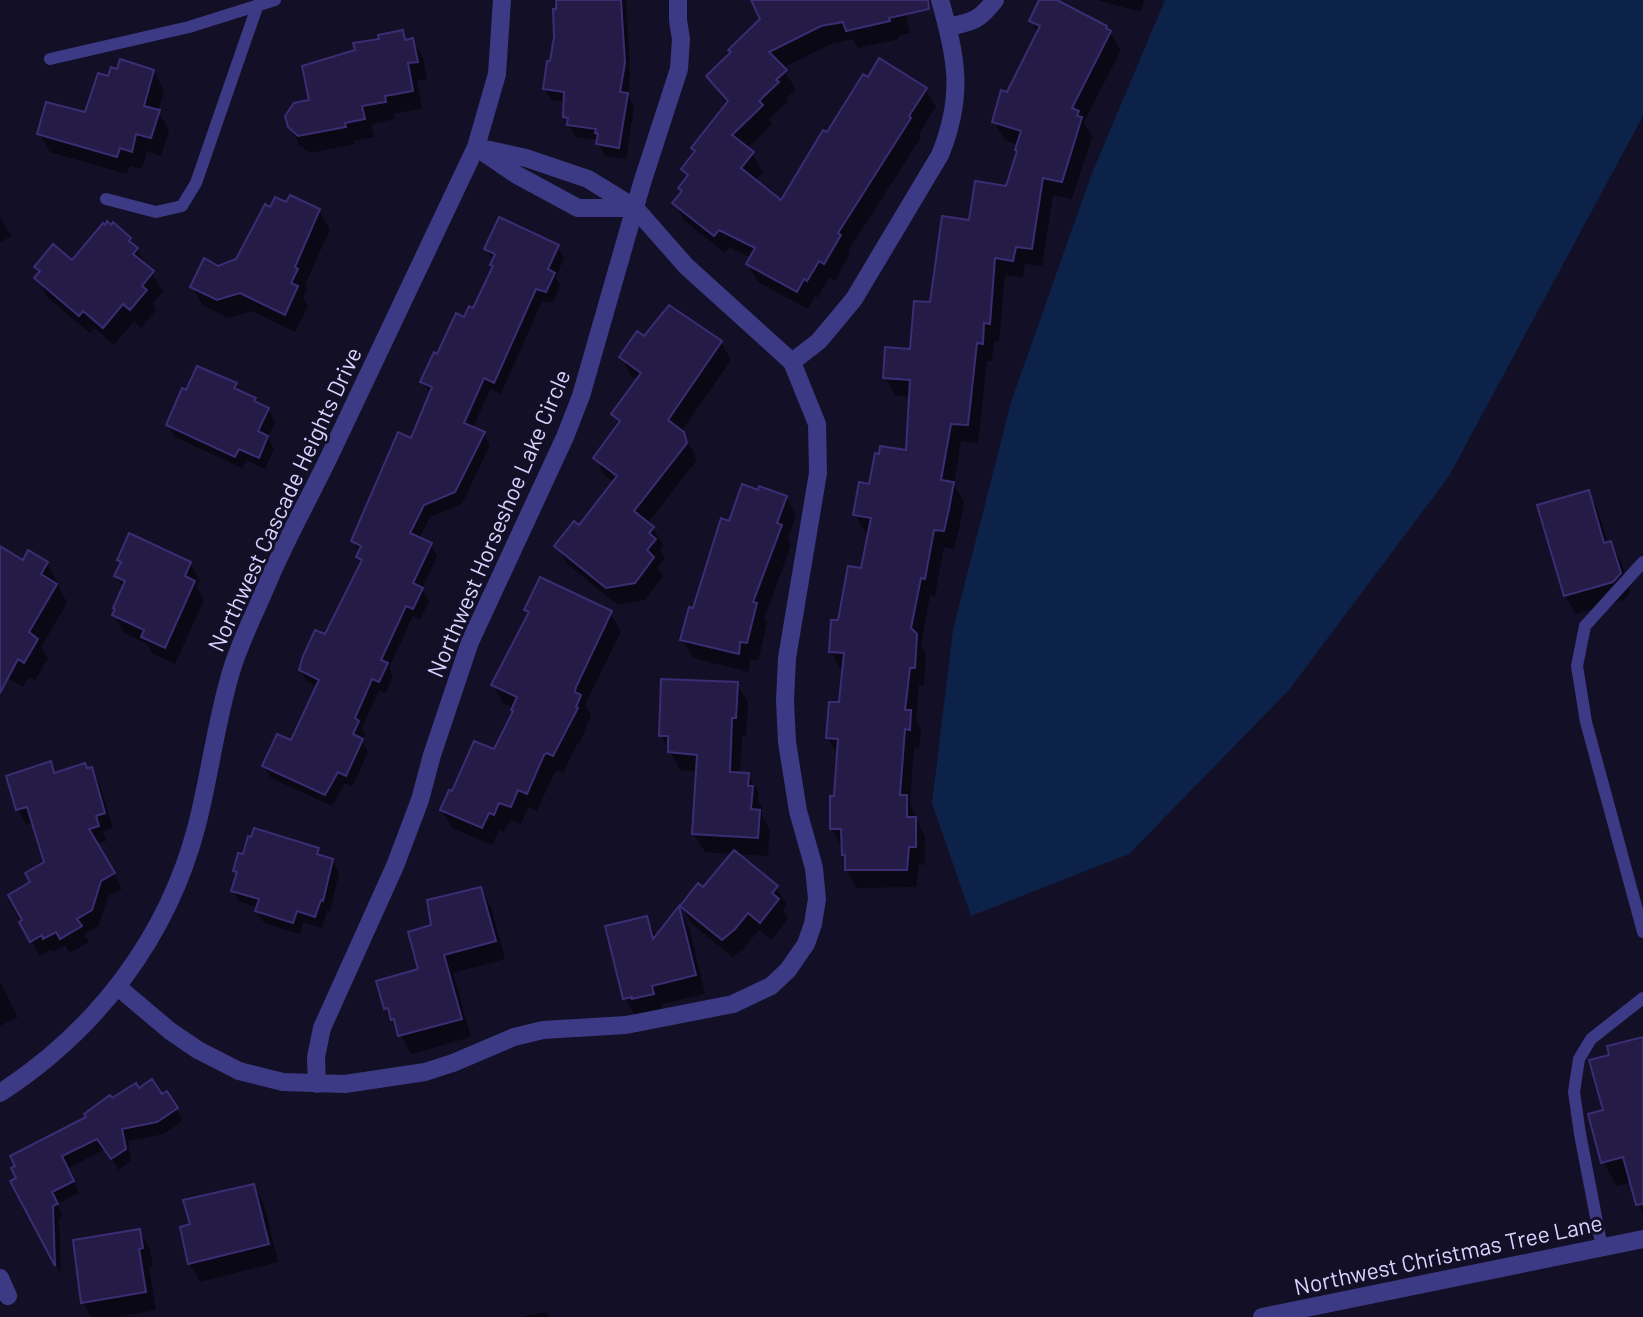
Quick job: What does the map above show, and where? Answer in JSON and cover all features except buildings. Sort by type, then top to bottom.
[{"type":"street","name":"Northwest Cascade Heights Drive","points":[[0,1093],[26,1076],[67,1042],[118,987],[139,958],[167,909],[183,872],[197,826],[216,727],[232,668],[270,577],[476,147],[497,74],[502,0]]},
{"type":"street","name":"Northwest Horseshoe Lake Circle","points":[[317,1084],[316,1057],[322,1028],[395,866],[420,800],[432,755],[470,642],[565,437],[581,396],[678,69],[681,39],[678,0]]},
{"type":"street","points":[[792,362],[819,341],[854,299],[940,155],[949,132],[956,96],[956,68],[940,0]]},
{"type":"street","points":[[948,27],[972,22],[982,16],[995,0]]},
{"type":"street","points":[[476,147],[517,175],[578,208],[635,208]]},
{"type":"street","points":[[118,987],[170,1031],[198,1050],[239,1070],[283,1082],[345,1084],[425,1072],[514,1037],[543,1030],[625,1025],[733,1004],[771,986],[788,970],[800,953],[813,924],[817,899],[814,868],[798,811],[785,701],[787,658],[818,473],[817,424],[792,362],[686,266],[635,208],[587,179],[526,158],[476,147]]},
{"type":"street","name":"Northwest Christmas Tree Lane","points":[[1262,1317],[1643,1239]]},
{"type":"street","points":[[0,1279],[9,1296]]},
{"type":"lane","points":[[50,59],[189,27],[275,0]]},
{"type":"lane","points":[[106,198],[156,212],[183,206],[196,183],[258,4]]},
{"type":"lane","points":[[1643,562],[1585,626],[1577,666],[1586,722],[1643,932]]},
{"type":"lane","points":[[1602,1248],[1574,1092],[1579,1059],[1591,1039],[1643,998]]},
{"type":"water","points":[[1165,0],[1643,0],[1643,116],[1449,476],[1289,690],[1129,854],[971,916],[932,803],[953,630],[1011,402],[1092,173]]}]
